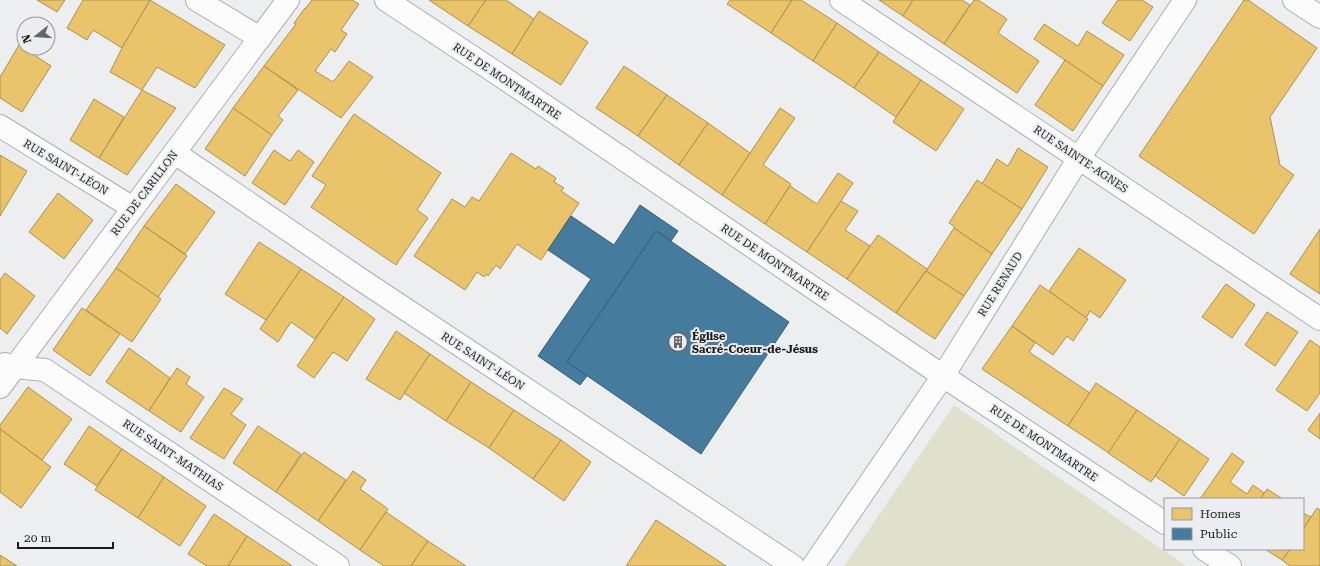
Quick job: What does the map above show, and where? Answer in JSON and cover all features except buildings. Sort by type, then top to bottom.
[{"type":"street","points":[[197,0],[260,38]]},
{"type":"street","name":"RUE DE CARILLON","points":[[0,387],[8,365],[133,208],[288,0]]},
{"type":"street","name":"RUE DE MONTMARTRE","points":[[386,0],[943,376],[1164,522]]},
{"type":"street","name":"RUE SAINTE-AGNES","points":[[842,0],[1320,319]]},
{"type":"street","name":"RUE RENAUD","points":[[813,566],[943,376],[1079,158],[1185,0]]},
{"type":"street","points":[[1294,0],[1320,17]]},
{"type":"street","name":"RUE SAINT-LÉON","points":[[0,126],[133,208]]},
{"type":"street","name":"RUE SAINT-LÉON","points":[[175,153],[366,284],[794,566]]},
{"type":"street","name":"RUE SAINT-MATHIAS","points":[[8,365],[45,370],[338,566]]},
{"type":"street","points":[[1206,550],[1230,566]]},
{"type":"green space","points":[[954,405],[1186,566],[844,566]]},
{"type":"place","name":"Église Sacré-Coeur-de-Jésus","points":[[678,342]]}]
